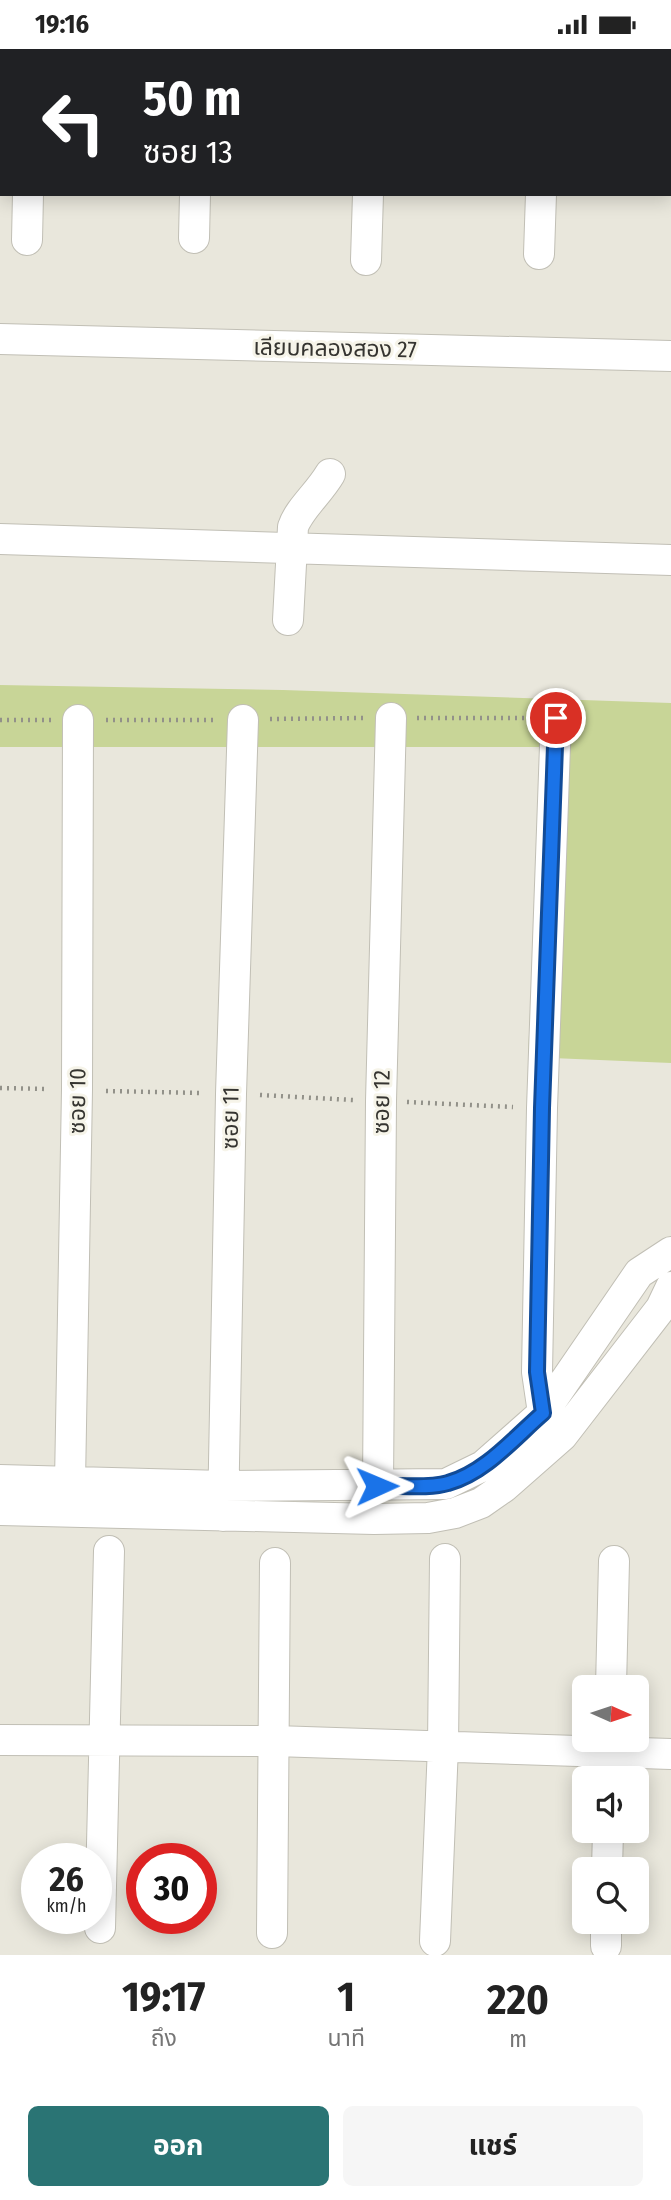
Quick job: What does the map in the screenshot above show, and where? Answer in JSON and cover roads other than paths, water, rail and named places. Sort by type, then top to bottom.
[{"type":"street","points":[[27,240],[28,196]]},
{"type":"street","points":[[194,238],[195,196]]},
{"type":"street","points":[[366,260],[368,196]]},
{"type":"street","points":[[540,254],[541,196]]},
{"type":"street","name":"เลียบคลองสอง 27","points":[[0,339],[671,356]]},
{"type":"street","points":[[288,620],[291,549],[296,516],[319,492],[330,474]]},
{"type":"street","points":[[0,540],[671,560]]},
{"type":"street","name":"ซอย 12","points":[[377,1486],[381,1101],[391,717]]},
{"type":"street","points":[[556,718],[542,1108],[537,1372],[543,1413],[562,1436]]},
{"type":"street","name":"ซอย 10","points":[[70,1482],[77,1090],[78,720]]},
{"type":"street","name":"ซอย 11","points":[[223,1516],[231,1094],[243,720]]},
{"type":"street","points":[[0,1480],[223,1486],[446,1484],[484,1466],[543,1413],[639,1273],[671,1252]]},
{"type":"street","points":[[0,1510],[414,1518],[455,1513],[481,1503],[504,1487],[562,1436],[668,1308]]},
{"type":"street","points":[[102,1843],[109,1551]]},
{"type":"street","points":[[435,1941],[443,1746],[446,1559]]},
{"type":"street","points":[[611,1675],[614,1561]]},
{"type":"street","points":[[272,1933],[275,1563]]},
{"type":"street","points":[[0,1740],[275,1741],[443,1746],[609,1757],[671,1753]]}]
